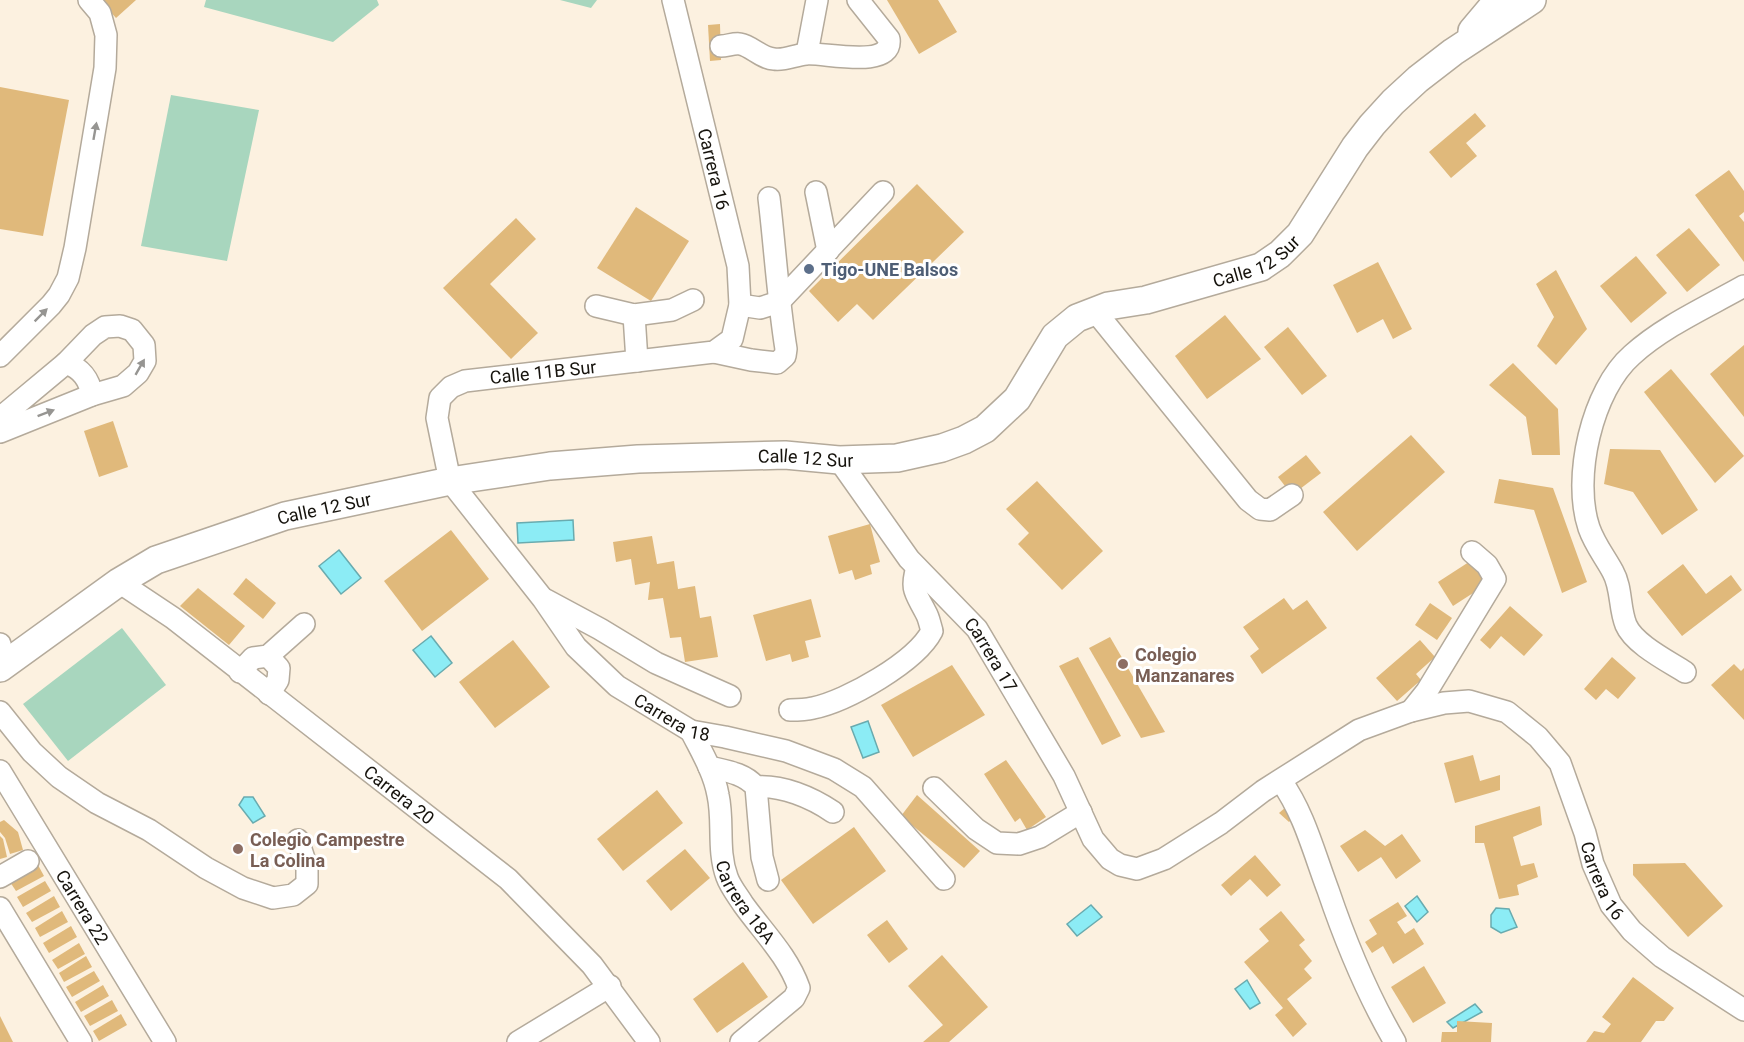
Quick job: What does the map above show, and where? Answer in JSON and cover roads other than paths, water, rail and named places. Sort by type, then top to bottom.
[{"type":"main road","name":"Calle 12 Sur","points":[[1453,52],[1498,0]]},
{"type":"main road","name":"Calle 12 Sur","points":[[0,655],[31,647],[119,582],[156,560],[285,516],[450,481],[550,466],[638,459],[785,455],[839,460],[897,458],[942,448],[985,429],[1017,399],[1055,336],[1077,318],[1108,306],[1146,300],[1261,267],[1280,254],[1300,234],[1371,125],[1393,102],[1453,52],[1532,0]]},
{"type":"street","points":[[0,356],[51,305],[68,278],[105,68],[106,35],[100,13],[89,0]]},
{"type":"street","name":"Carrera 16","points":[[673,0],[738,266],[740,305],[732,339]]},
{"type":"street","points":[[807,53],[818,0]]},
{"type":"street","points":[[686,52],[742,44],[765,58],[776,60],[807,53],[873,58],[886,50],[889,46],[889,39],[858,0]]},
{"type":"street","points":[[816,192],[828,250]]},
{"type":"street","points":[[740,305],[760,308],[779,302],[883,192]]},
{"type":"street","points":[[714,352],[777,363],[785,356],[769,198]]},
{"type":"street","points":[[1685,672],[1636,639],[1626,625],[1614,573],[1597,548],[1588,526],[1582,494],[1588,436],[1599,406],[1612,381],[1630,356],[1651,339],[1744,286]]},
{"type":"street","points":[[596,306],[634,315],[672,309],[693,300]]},
{"type":"street","points":[[1095,311],[1248,500],[1260,508],[1270,510],[1292,495]]},
{"type":"street","points":[[634,315],[637,362]]},
{"type":"street","points":[[0,418],[66,363],[93,335],[105,327],[120,326],[132,330],[144,345],[145,361],[138,373],[123,386],[92,395],[0,432]]},
{"type":"street","name":"Calle 11B Sur","points":[[450,481],[437,417],[440,398],[451,387],[465,381],[714,352],[732,339]]},
{"type":"street","points":[[66,363],[75,366],[90,382],[92,395]]},
{"type":"street","name":"Carrera 17","points":[[839,460],[917,568],[976,629],[1043,738],[1094,839],[1110,859],[1120,866],[1137,869],[1164,859],[1281,781]]},
{"type":"street","name":"Carrera 18","points":[[450,481],[543,599],[576,646],[617,686],[691,731],[786,751],[834,769],[863,787],[944,879]]},
{"type":"street","points":[[1395,1042],[1361,977],[1316,854],[1289,792],[1281,781],[1359,730],[1411,711],[1427,691],[1495,579],[1487,565],[1472,552]]},
{"type":"street","points":[[790,710],[814,708],[856,691],[895,669],[927,641],[932,631],[926,613],[915,595],[913,581],[917,568]]},
{"type":"street","name":"Carrera 20","points":[[119,582],[173,618],[508,879],[592,965],[650,1042]]},
{"type":"street","points":[[543,599],[600,629],[656,663],[730,696]]},
{"type":"street","points":[[240,672],[253,658],[268,656],[303,624]]},
{"type":"street","points":[[268,656],[279,668],[278,680],[269,694]]},
{"type":"street","name":"Carrera 16","points":[[1411,711],[1469,701],[1507,712],[1538,737],[1560,764],[1585,833],[1593,864],[1611,905],[1632,931],[1662,957],[1744,1011]]},
{"type":"street","points":[[0,712],[32,752],[59,777],[97,803],[148,830],[206,868],[243,888],[273,897],[293,895],[307,884],[307,868],[298,840]]},
{"type":"street","name":"Carrera 18A","points":[[691,731],[709,767],[718,795],[721,855],[727,878],[755,921],[782,955],[799,988],[794,998],[741,1042]]},
{"type":"street","points":[[709,767],[749,778],[756,787],[762,857],[768,880]]},
{"type":"street","name":"Carrera 22","points":[[0,771],[165,1042]]},
{"type":"street","points":[[756,787],[773,786],[823,805],[833,812]]},
{"type":"street","points":[[934,788],[976,829],[998,843],[1019,844],[1040,837],[1081,812]]},
{"type":"street","points":[[0,877],[28,861]]},
{"type":"street","points":[[0,908],[81,1042]]},
{"type":"street","points":[[518,1042],[610,986]]},
{"type":"water","points":[[573,520],[574,540],[518,543],[517,523]]},
{"type":"water","points":[[339,550],[361,578],[341,594],[319,566]]},
{"type":"water","points":[[431,636],[452,663],[435,677],[413,650]]},
{"type":"water","points":[[868,721],[879,752],[863,758],[851,727]]},
{"type":"water","points":[[244,797],[253,797],[265,816],[253,823],[239,805]]},
{"type":"water","points":[[1417,896],[1428,912],[1417,922],[1405,906]]},
{"type":"water","points":[[1091,905],[1102,917],[1077,936],[1067,924]]},
{"type":"water","points":[[1496,908],[1509,909],[1517,927],[1501,933],[1491,927],[1491,915]]},
{"type":"water","points":[[1247,980],[1260,1003],[1250,1009],[1235,989]]},
{"type":"water","points":[[1475,1004],[1482,1012],[1453,1028],[1447,1022]]},
{"type":"place","name":"Tigo-UNE Balsos","points":[[809,269]]},
{"type":"place","name":"Colegio Manzanares","points":[[1123,664]]},
{"type":"place","name":"Colegio Campestre La Colina","points":[[238,849]]}]
